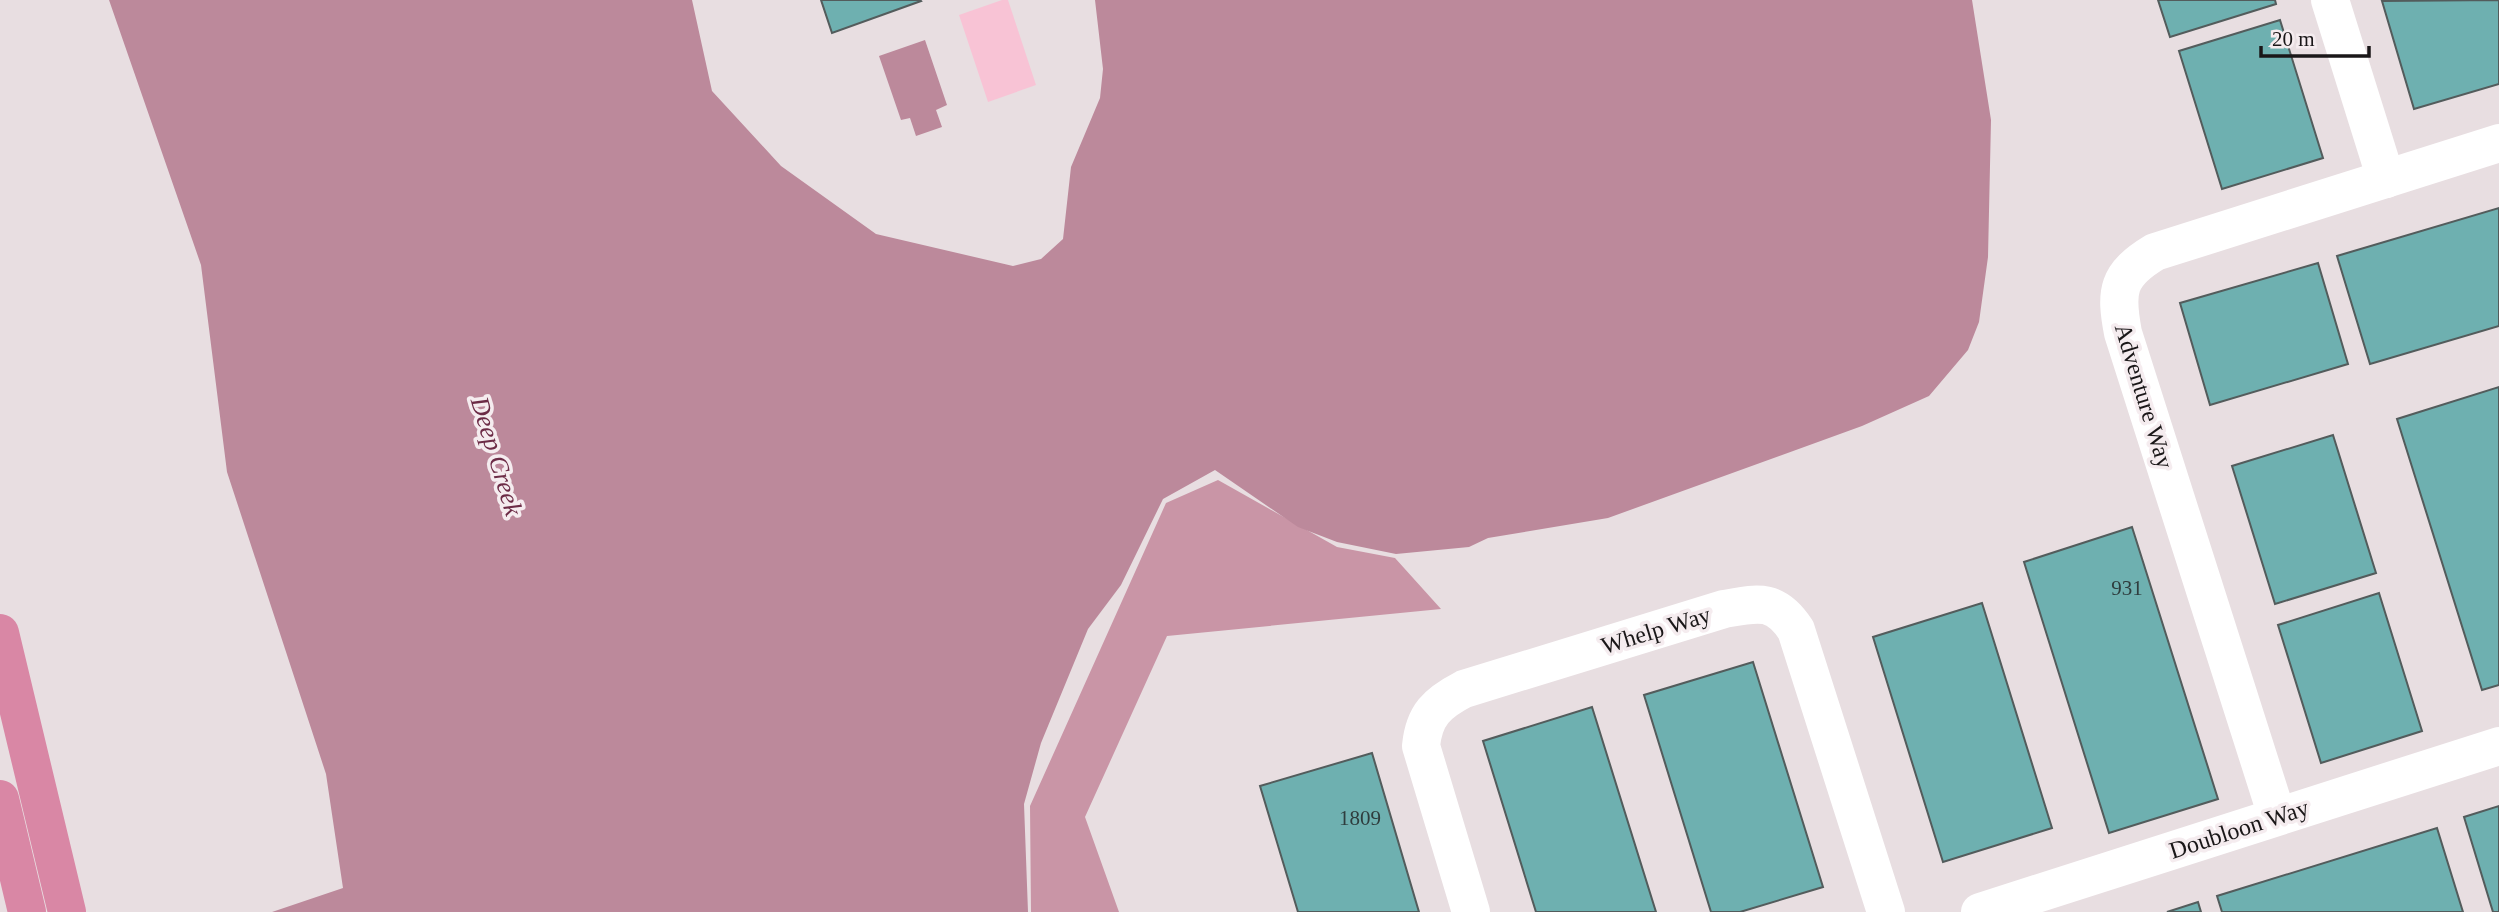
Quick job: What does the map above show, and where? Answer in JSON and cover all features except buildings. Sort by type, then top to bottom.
[{"type":"highway","points":[[0,633],[67,912]]},
{"type":"highway","points":[[0,799],[27,912]]},
{"type":"street","points":[[2330,0],[2386,179]]},
{"type":"street","name":"Adventure Way","points":[[2277,817],[2123,332],[2118,306],[2121,281],[2134,264],[2155,252],[2499,143]]},
{"type":"street","name":"Whelp Way","points":[[1471,912],[1422,746],[1423,726],[1432,709],[1464,689],[1724,609],[1754,603],[1772,605],[1796,630],[1886,912]]},
{"type":"street","name":"Doubloon Way","points":[[1980,912],[2499,746]]},
{"type":"shaded area","points":[[1008,0],[1036,85],[988,102],[959,15]]},
{"type":"shaded area","points":[[1218,480],[1337,547],[1395,558],[1441,609],[1167,636],[1085,817],[1119,912],[1031,912],[1030,806],[1166,503]]},
{"type":"water","name":"Deep Creek","points":[[109,0],[692,0],[712,91],[781,166],[876,234],[1013,266],[1041,259],[1063,239],[1071,167],[1100,98],[1103,69],[1095,0],[1972,0],[1991,120],[1988,257],[1979,322],[1968,350],[1929,396],[1862,426],[1608,518],[1488,538],[1469,547],[1396,554],[1337,542],[1298,527],[1215,470],[1163,499],[1121,585],[1088,629],[1041,743],[1024,804],[1028,912],[272,912],[343,888],[326,774],[227,472],[201,265]]},
{"type":"water","points":[[925,40],[947,105],[936,110],[942,127],[916,136],[910,118],[901,120],[879,56]]}]
